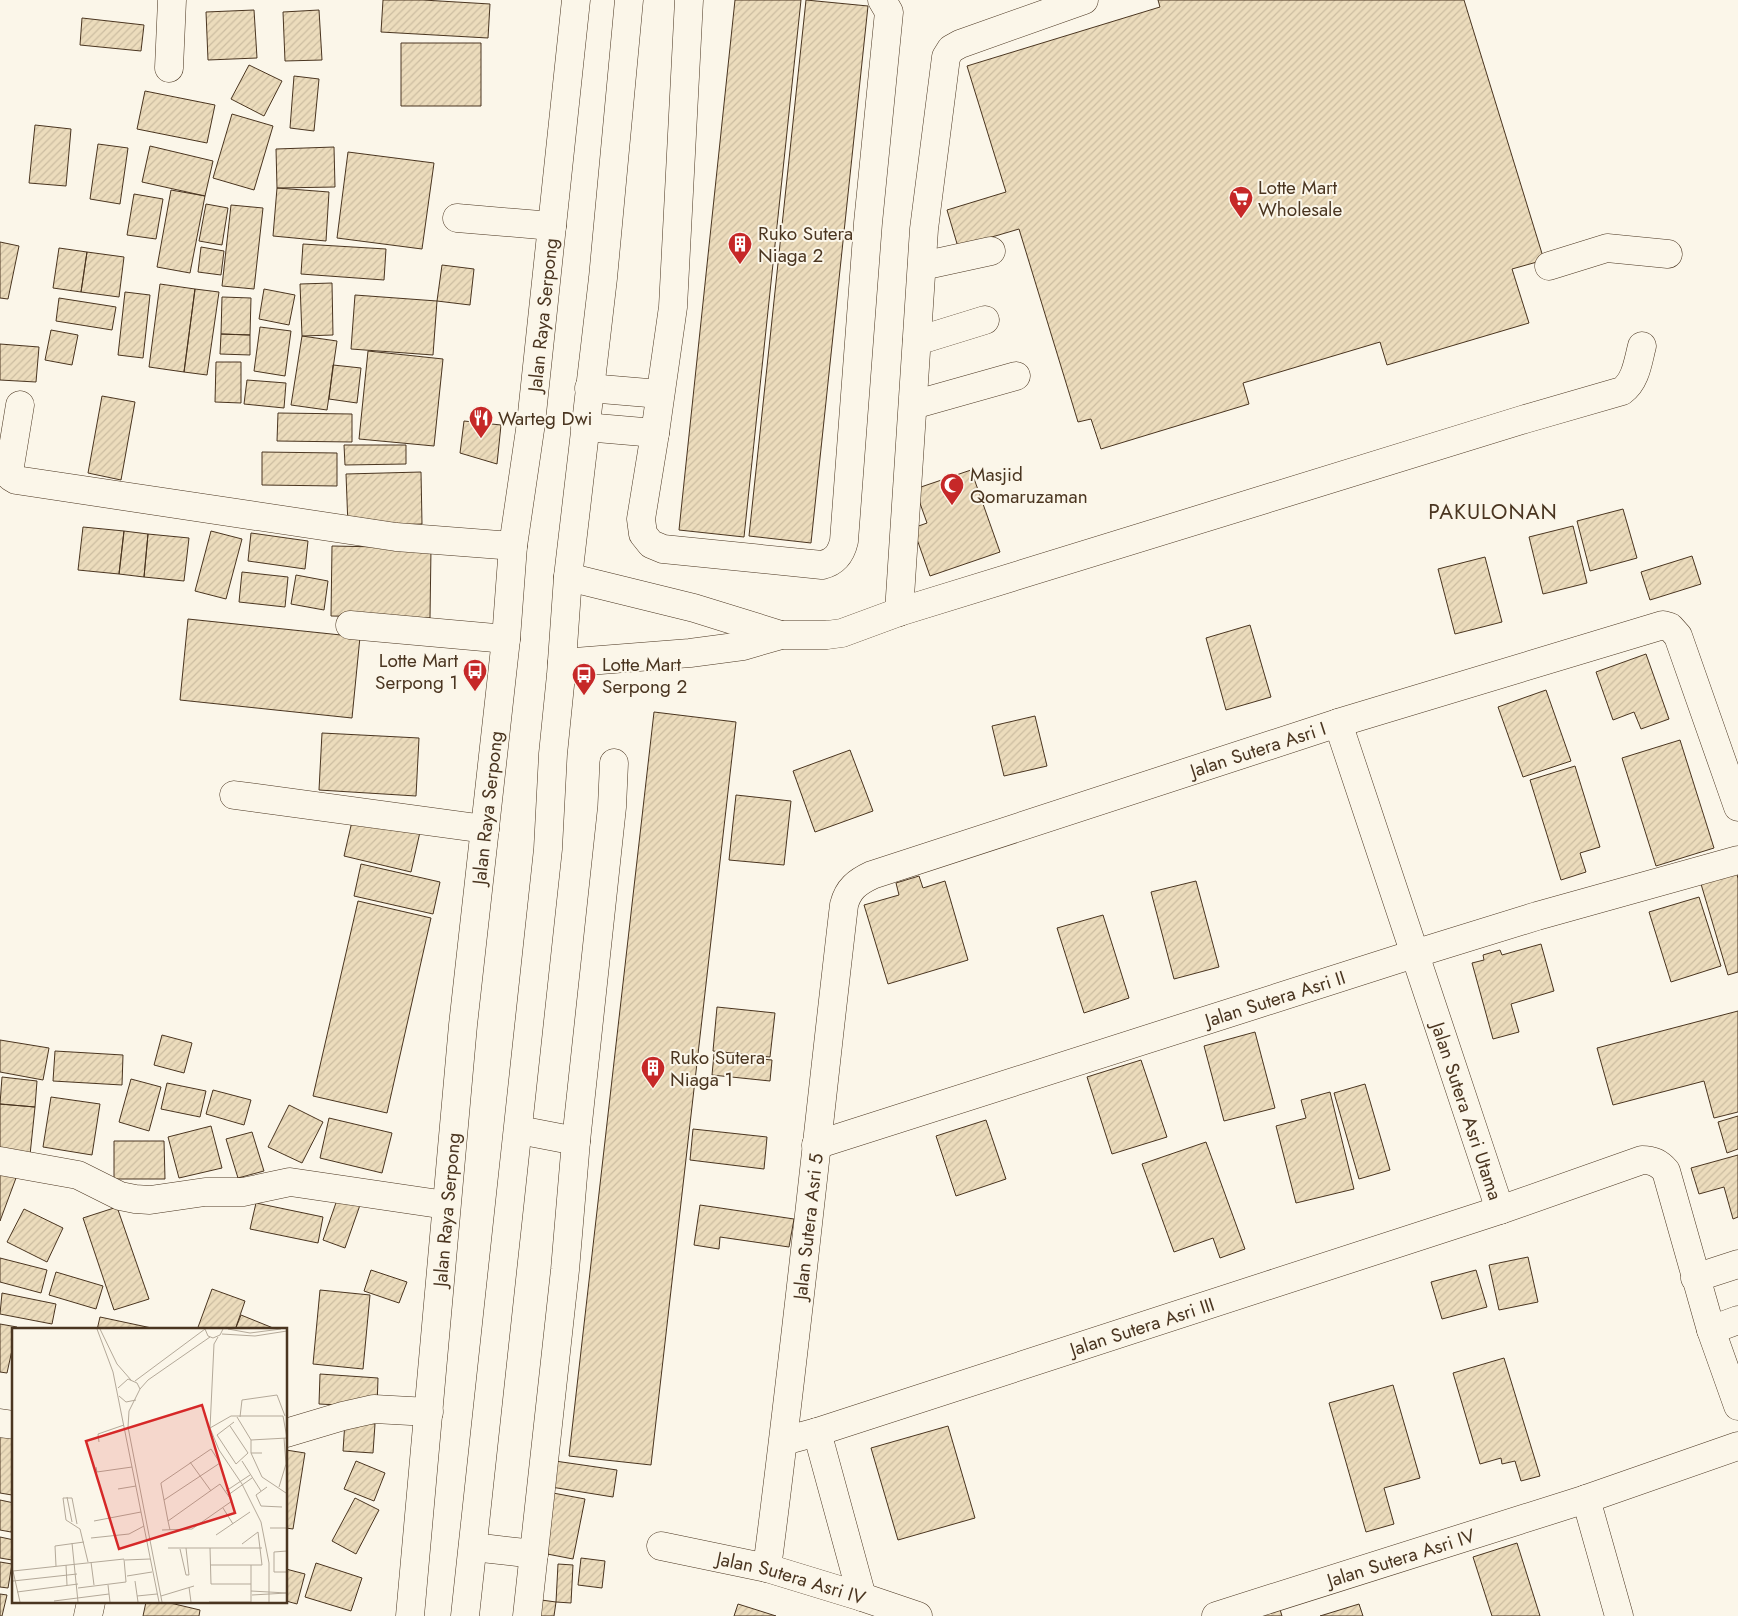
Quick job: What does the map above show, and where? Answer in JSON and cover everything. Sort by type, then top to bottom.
[{"type":"street","points":[[170,68],[172,0]]},
{"type":"street","name":"Jalan Raya Serpong","points":[[410,1616],[463,1025],[506,639],[513,546],[531,423],[576,0]]},
{"type":"street","points":[[465,1616],[548,849],[553,754],[568,577],[603,278],[628,0]]},
{"type":"street","points":[[689,0],[672,307],[641,519],[643,534],[651,544],[663,549],[822,565],[831,562],[838,556],[844,541],[868,222],[889,12],[882,0]]},
{"type":"street","points":[[899,612],[924,229],[946,57],[951,49],[960,44],[1084,0]]},
{"type":"street","points":[[457,218],[552,226]]},
{"type":"street","points":[[1549,266],[1607,248],[1668,254]]},
{"type":"street","points":[[922,266],[991,251]]},
{"type":"street","points":[[917,341],[985,320]]},
{"type":"street","points":[[562,664],[699,652],[743,646],[781,635],[827,635],[842,633],[899,612],[1622,391],[1631,382],[1642,346]]},
{"type":"street","points":[[913,405],[1016,376]]},
{"type":"street","points":[[589,388],[660,394]]},
{"type":"street","points":[[20,405],[9,472],[11,477],[16,480],[396,537],[513,546]]},
{"type":"street","points":[[585,426],[655,433]]},
{"type":"street","points":[[568,577],[694,608],[781,635]]},
{"type":"street","points":[[350,625],[506,639]]},
{"type":"street","name":"Jalan Sutera Asri I","points":[[852,887],[872,875],[1338,724],[1663,625],[1670,627],[1678,636],[1738,807]]},
{"type":"street","name":"Jalan Sutera Asri Utama","points":[[1338,724],[1500,1210],[1642,1160],[1656,1162],[1666,1171],[1695,1278],[1738,1406]]},
{"type":"street","points":[[527,1616],[565,1270],[576,1141],[611,817],[614,763]]},
{"type":"street","points":[[234,795],[485,829]]},
{"type":"street","name":"Jalan Sutera Asri II","points":[[816,1145],[1414,954],[1537,916],[1738,860]]},
{"type":"street","name":"Jalan Sutera Asri 5","points":[[767,1568],[784,1441],[844,905],[852,887]]},
{"type":"street","points":[[519,1130],[576,1141]]},
{"type":"street","points":[[0,1161],[78,1175],[120,1196],[135,1199],[150,1200],[205,1192],[243,1192],[290,1182],[446,1205]]},
{"type":"street","name":"Jalan Sutera Asri III","points":[[784,1441],[817,1432],[1500,1210]]},
{"type":"street","points":[[1695,1278],[1738,1264]]},
{"type":"street","points":[[1711,1330],[1738,1320]]},
{"type":"street","points":[[288,1432],[374,1409],[429,1412]]},
{"type":"street","points":[[817,1432],[862,1597]]},
{"type":"street","points":[[1618,1616],[1586,1499],[1738,1446]]},
{"type":"street","name":"Jalan Sutera Asri IV","points":[[1216,1616],[1586,1499]]},
{"type":"street","name":"Jalan Sutera Asri IV","points":[[661,1546],[767,1568],[918,1616]]},
{"type":"street","points":[[473,1547],[534,1554]]},
{"type":"building","points":[[383,0],[490,4],[488,38],[381,32]]},
{"type":"building","name":"Ruko Sutera Niaga 2","points":[[735,0],[801,0],[744,537],[679,530]]},
{"type":"building","points":[[806,0],[868,6],[811,543],[749,536]]},
{"type":"building","name":"Lotte Mart Wholesale","points":[[1158,0],[1464,0],[1544,260],[1512,269],[1529,323],[1387,365],[1380,342],[1243,383],[1249,404],[1101,449],[1091,419],[1078,422],[1019,229],[958,247],[947,210],[1006,192],[967,66],[1160,7]]},
{"type":"building","points":[[254,10],[257,58],[208,60],[206,12]]},
{"type":"building","points":[[319,10],[322,60],[285,61],[283,12]]},
{"type":"building","points":[[82,18],[144,25],[141,51],[80,45]]},
{"type":"building","points":[[401,43],[481,43],[481,106],[401,106]]},
{"type":"building","points":[[249,65],[282,81],[264,116],[231,99]]},
{"type":"building","points":[[294,76],[319,79],[314,131],[290,128]]},
{"type":"building","points":[[145,91],[215,105],[207,143],[137,129]]},
{"type":"building","points":[[232,114],[273,126],[254,190],[213,178]]},
{"type":"building","points":[[35,125],[71,129],[66,186],[29,183]]},
{"type":"building","points":[[98,144],[128,148],[120,204],[90,199]]},
{"type":"building","points":[[150,146],[213,161],[205,196],[142,182]]},
{"type":"building","points":[[334,147],[335,187],[277,188],[276,149]]},
{"type":"building","points":[[348,152],[434,163],[422,249],[337,238]]},
{"type":"building","points":[[277,188],[329,192],[326,241],[273,236]]},
{"type":"building","points":[[171,190],[205,196],[190,273],[157,267]]},
{"type":"building","points":[[134,194],[163,199],[156,239],[127,235]]},
{"type":"building","points":[[206,204],[228,208],[222,245],[199,241]]},
{"type":"building","points":[[231,205],[263,208],[254,289],[222,286]]},
{"type":"building","points":[[0,242],[19,246],[8,299],[0,298]]},
{"type":"building","points":[[303,244],[386,249],[384,280],[301,274]]},
{"type":"building","points":[[201,247],[224,251],[221,275],[198,272]]},
{"type":"building","points":[[59,248],[87,252],[81,292],[53,288]]},
{"type":"building","points":[[87,252],[124,257],[119,297],[81,292]]},
{"type":"building","points":[[442,265],[474,269],[470,305],[437,301]]},
{"type":"building","points":[[332,283],[333,335],[302,336],[300,284]]},
{"type":"building","points":[[160,284],[195,289],[184,372],[149,367]]},
{"type":"building","points":[[195,289],[219,292],[207,375],[184,372]]},
{"type":"building","points":[[264,289],[295,295],[289,325],[259,319]]},
{"type":"building","points":[[125,292],[150,295],[143,358],[118,355]]},
{"type":"building","points":[[355,295],[437,301],[433,355],[351,349]]},
{"type":"building","points":[[222,297],[251,298],[250,335],[221,334]]},
{"type":"building","points":[[59,298],[116,307],[112,330],[56,321]]},
{"type":"building","points":[[260,327],[291,331],[285,376],[254,371]]},
{"type":"building","points":[[51,330],[78,335],[72,365],[45,360]]},
{"type":"building","points":[[221,334],[250,335],[250,355],[220,354]]},
{"type":"building","points":[[302,336],[337,341],[327,410],[291,405]]},
{"type":"building","points":[[0,344],[39,347],[36,382],[0,380]]},
{"type":"building","points":[[368,351],[443,359],[434,446],[359,439]]},
{"type":"building","points":[[216,362],[241,362],[241,403],[215,402]]},
{"type":"building","points":[[333,365],[361,368],[357,403],[329,399]]},
{"type":"building","points":[[247,380],[286,383],[284,408],[244,404]]},
{"type":"building","points":[[102,396],[135,402],[121,480],[88,473]]},
{"type":"building","points":[[278,413],[352,414],[352,442],[277,441]]},
{"type":"building","name":"Warteg Dwi","points":[[464,421],[501,425],[497,464],[460,453]]},
{"type":"building","points":[[344,445],[406,445],[406,464],[345,465]]},
{"type":"building","points":[[262,452],[337,453],[337,486],[262,485]]},
{"type":"building","name":"Masjid Qomaruzaman","points":[[971,470],[1000,552],[930,576],[913,528],[927,523],[915,489]]},
{"type":"building","points":[[421,472],[422,524],[348,526],[346,474]]},
{"type":"building","points":[[1623,509],[1637,558],[1590,571],[1577,521]]},
{"type":"building","points":[[1573,526],[1587,583],[1543,594],[1529,537]]},
{"type":"building","points":[[83,527],[124,531],[119,574],[78,570]]},
{"type":"building","points":[[124,531],[148,534],[144,577],[119,574]]},
{"type":"building","points":[[211,531],[242,539],[226,599],[195,591]]},
{"type":"building","points":[[251,533],[308,541],[305,569],[248,561]]},
{"type":"building","points":[[148,534],[189,538],[184,581],[144,577]]},
{"type":"building","points":[[332,546],[431,548],[430,618],[331,616]]},
{"type":"building","points":[[1692,556],[1701,584],[1650,600],[1641,572]]},
{"type":"building","points":[[1485,557],[1502,622],[1455,634],[1438,569]]},
{"type":"building","points":[[242,572],[288,577],[285,607],[239,602]]},
{"type":"building","points":[[296,575],[328,581],[324,610],[291,604]]},
{"type":"building","points":[[188,619],[360,637],[352,718],[180,700]]},
{"type":"building","points":[[1250,625],[1271,697],[1226,710],[1206,638]]},
{"type":"building","points":[[1646,654],[1669,719],[1641,729],[1634,712],[1613,720],[1596,672]]},
{"type":"building","points":[[1546,690],[1571,761],[1523,777],[1498,707]]},
{"type":"building","name":"Ruko Sutera Niaga 1","points":[[654,712],[736,722],[651,1465],[569,1456]]},
{"type":"building","points":[[1035,716],[1047,766],[1004,776],[992,726]]},
{"type":"building","points":[[322,733],[419,738],[416,796],[319,790]]},
{"type":"building","points":[[1680,740],[1714,848],[1656,866],[1622,758]]},
{"type":"building","points":[[850,750],[873,811],[815,832],[793,771]]},
{"type":"building","points":[[1575,766],[1600,847],[1580,853],[1586,872],[1561,880],[1530,780]]},
{"type":"building","points":[[736,795],[791,801],[784,865],[729,860]]},
{"type":"building","points":[[353,817],[420,832],[411,872],[344,856]]},
{"type":"building","points":[[361,864],[440,882],[433,914],[354,896]]},
{"type":"building","points":[[1737,874],[1738,972],[1728,975],[1701,884]]},
{"type":"building","points":[[919,876],[923,888],[945,881],[968,960],[888,984],[864,905],[899,895],[896,883]]},
{"type":"building","points":[[1196,881],[1219,967],[1174,979],[1151,892]]},
{"type":"building","points":[[1699,897],[1721,966],[1671,982],[1649,912]]},
{"type":"building","points":[[358,901],[431,918],[387,1113],[313,1096]]},
{"type":"building","points":[[1103,915],[1129,998],[1084,1013],[1057,928]]},
{"type":"building","points":[[1541,944],[1554,991],[1511,1004],[1519,1032],[1493,1039],[1472,963],[1484,960],[1483,955],[1500,950],[1502,955]]},
{"type":"building","points":[[717,1007],[775,1013],[770,1057],[713,1051]]},
{"type":"building","points":[[1738,1011],[1738,1112],[1714,1118],[1704,1081],[1613,1105],[1597,1048]]},
{"type":"building","points":[[1255,1032],[1275,1108],[1224,1121],[1204,1046]]},
{"type":"building","points":[[162,1035],[192,1043],[184,1073],[154,1065]]},
{"type":"building","points":[[0,1040],[49,1048],[43,1080],[0,1072]]},
{"type":"building","points":[[55,1051],[123,1055],[122,1085],[53,1081]]},
{"type":"building","points":[[714,1054],[772,1060],[770,1081],[712,1075]]},
{"type":"building","points":[[1141,1060],[1167,1137],[1112,1154],[1087,1077]]},
{"type":"building","points":[[2,1077],[37,1081],[35,1107],[0,1104]]},
{"type":"building","points":[[131,1079],[161,1087],[149,1131],[119,1122]]},
{"type":"building","points":[[167,1083],[206,1091],[200,1117],[161,1109]]},
{"type":"building","points":[[1365,1084],[1390,1170],[1359,1179],[1334,1093]]},
{"type":"building","points":[[213,1090],[251,1100],[244,1125],[206,1114]]},
{"type":"building","points":[[1330,1092],[1354,1189],[1296,1203],[1276,1126],[1306,1118],[1301,1100]]},
{"type":"building","points":[[51,1097],[100,1104],[92,1155],[43,1147]]},
{"type":"building","points":[[0,1104],[35,1107],[30,1155],[0,1152]]},
{"type":"building","points":[[289,1105],[323,1122],[302,1163],[268,1147]]},
{"type":"building","points":[[1738,1116],[1738,1149],[1727,1153],[1718,1122]]},
{"type":"building","points":[[329,1118],[392,1133],[382,1173],[320,1158]]},
{"type":"building","points":[[986,1120],[1006,1179],[956,1196],[936,1136]]},
{"type":"building","points":[[211,1126],[222,1168],[179,1178],[168,1137]]},
{"type":"building","points":[[693,1129],[767,1137],[764,1169],[690,1160]]},
{"type":"building","points":[[252,1132],[264,1171],[238,1178],[226,1139]]},
{"type":"building","points":[[114,1141],[164,1141],[165,1179],[114,1179]]},
{"type":"building","points":[[1206,1142],[1245,1249],[1220,1258],[1213,1238],[1174,1252],[1142,1164]]},
{"type":"building","points":[[1738,1155],[1738,1217],[1733,1219],[1724,1187],[1699,1194],[1691,1168]]},
{"type":"building","points":[[0,1172],[16,1178],[0,1221]]},
{"type":"building","points":[[338,1197],[360,1205],[345,1248],[323,1240]]},
{"type":"building","points":[[256,1203],[323,1217],[318,1243],[250,1229]]},
{"type":"building","points":[[700,1205],[794,1219],[789,1247],[720,1237],[719,1249],[694,1245]]},
{"type":"building","points":[[117,1207],[149,1299],[114,1310],[83,1218]]},
{"type":"building","points":[[24,1209],[63,1228],[47,1262],[7,1242]]},
{"type":"building","points":[[1528,1257],[1538,1302],[1499,1310],[1489,1265]]},
{"type":"building","points":[[0,1258],[47,1270],[41,1293],[0,1282]]},
{"type":"building","points":[[371,1270],[407,1282],[399,1303],[364,1291]]},
{"type":"building","points":[[1476,1270],[1487,1307],[1442,1319],[1431,1282]]},
{"type":"building","points":[[56,1272],[103,1286],[96,1309],[49,1295]]},
{"type":"building","points":[[212,1289],[245,1301],[236,1328],[198,1328]]},
{"type":"building","points":[[320,1290],[370,1295],[363,1369],[313,1364]]},
{"type":"building","points":[[2,1293],[56,1304],[52,1324],[0,1314]]},
{"type":"building","points":[[241,1315],[273,1328],[236,1328]]},
{"type":"building","points":[[100,1317],[152,1328],[97,1328]]},
{"type":"building","points":[[0,1324],[17,1327],[12,1328],[12,1350],[7,1373],[0,1372]]},
{"type":"building","points":[[1504,1358],[1540,1476],[1521,1481],[1515,1461],[1502,1464],[1501,1458],[1480,1464],[1453,1373]]},
{"type":"building","points":[[320,1374],[378,1378],[377,1407],[319,1404]]},
{"type":"building","points":[[1393,1385],[1420,1478],[1384,1488],[1394,1524],[1366,1532],[1329,1403]]},
{"type":"building","points":[[345,1421],[375,1424],[373,1453],[343,1451]]},
{"type":"building","points":[[0,1425],[12,1428],[12,1495],[0,1493]]},
{"type":"building","points":[[948,1426],[975,1518],[898,1540],[871,1448]]},
{"type":"building","points":[[288,1450],[305,1453],[293,1529],[288,1528]]},
{"type":"building","points":[[356,1461],[385,1473],[374,1501],[344,1489]]},
{"type":"building","points":[[555,1461],[617,1470],[613,1497],[551,1487]]},
{"type":"building","points":[[553,1493],[585,1499],[573,1559],[542,1553]]},
{"type":"building","points":[[355,1498],[379,1510],[356,1554],[332,1541]]},
{"type":"building","points":[[0,1500],[12,1503],[12,1527],[11,1532],[0,1530]]},
{"type":"building","points":[[0,1537],[12,1540],[12,1560],[0,1558]]},
{"type":"building","points":[[1517,1543],[1540,1616],[1492,1616],[1473,1557]]},
{"type":"building","points":[[581,1558],[605,1561],[602,1588],[578,1585]]},
{"type":"building","points":[[0,1562],[12,1564],[8,1588],[0,1587]]},
{"type":"building","points":[[316,1563],[362,1578],[351,1611],[305,1597]]},
{"type":"building","points":[[558,1564],[573,1565],[571,1603],[556,1602]]},
{"type":"building","points":[[288,1570],[305,1574],[297,1604],[288,1602]]},
{"type":"building","points":[[0,1594],[7,1595],[2,1616],[0,1616]]},
{"type":"building","points":[[534,1599],[556,1602],[554,1616],[532,1616]]},
{"type":"building","points":[[1278,1603],[1282,1616],[1237,1616]]},
{"type":"building","points":[[146,1604],[174,1604],[200,1610],[199,1616],[143,1616]]},
{"type":"building","points":[[738,1604],[776,1616],[734,1616]]},
{"type":"building","points":[[1359,1604],[1363,1616],[1320,1616]]},
{"type":"place","name":"Lotte Mart Wholesale","points":[[1241,219]]},
{"type":"place","name":"Ruko Sutera Niaga 2","points":[[740,265]]},
{"type":"place","name":"Warteg Dwi","points":[[481,439]]},
{"type":"place","name":"Masjid Qomaruzaman","points":[[952,506]]},
{"type":"place","name":"Lotte Mart Serpong 1","points":[[475,692]]},
{"type":"place","name":"Lotte Mart Serpong 2","points":[[584,696]]},
{"type":"place","name":"Ruko Sutera Niaga 1","points":[[653,1089]]},
{"type":"district","name":"PAKULONAN","points":[[1493,512]]}]
